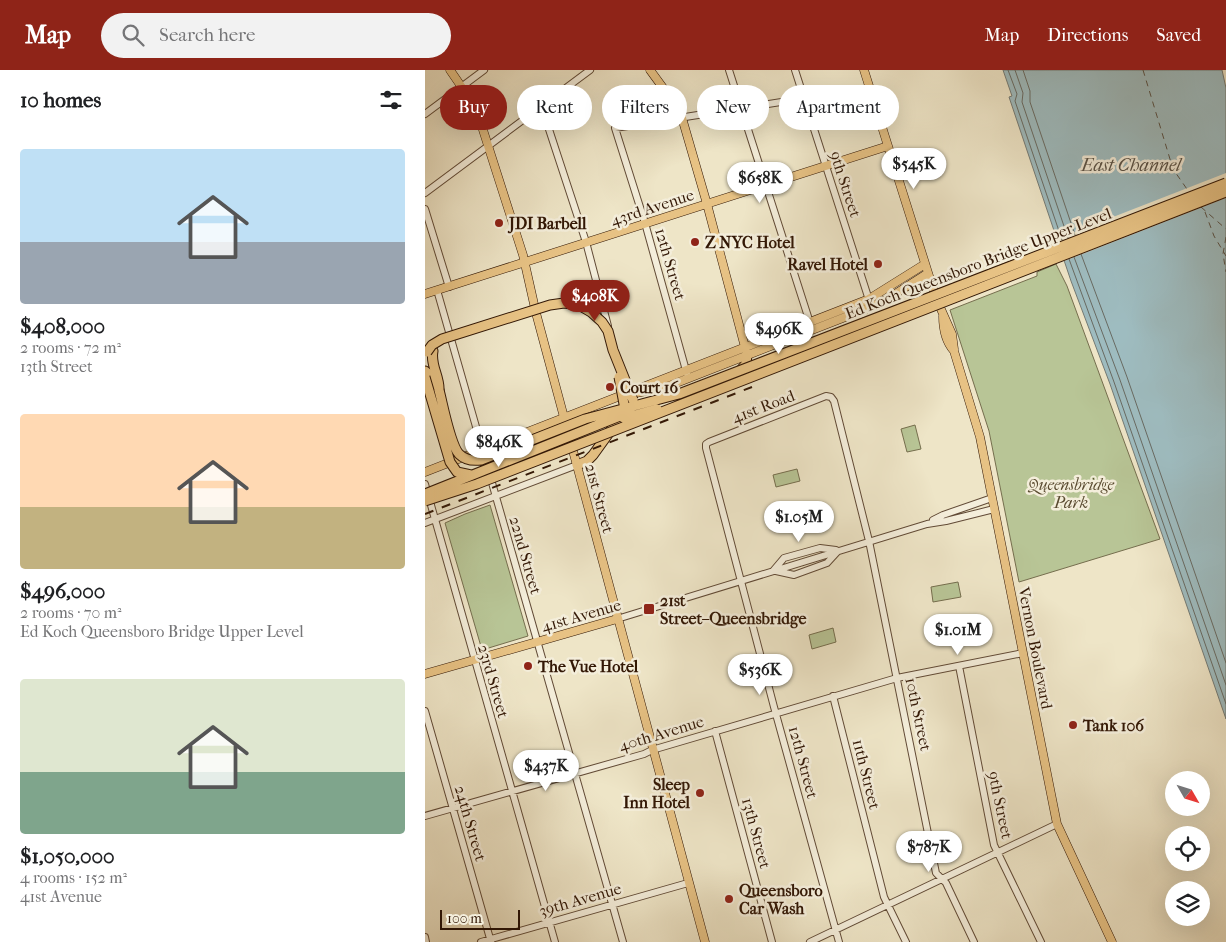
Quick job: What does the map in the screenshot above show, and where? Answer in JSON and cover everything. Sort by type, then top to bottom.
[{"type":"highway","name":"Ed Koch Queensboro Bridge Upper Level","points":[[425,371],[432,377],[439,390],[456,450],[462,457],[469,460],[481,460],[585,419],[679,394],[1226,181]]},
{"type":"highway","points":[[425,494],[693,387],[1226,181]]},
{"type":"highway","points":[[425,501],[477,484],[1226,191]]},
{"type":"highway","points":[[425,356],[432,345],[442,339],[560,303],[579,305],[595,315],[606,328],[630,397],[640,405],[651,406],[724,378],[742,369],[747,361],[746,351]]},
{"type":"highway","points":[[425,390],[447,465],[459,477],[472,480],[483,478],[925,308]]},
{"type":"highway","points":[[439,390],[439,383],[432,360],[433,351],[442,343],[535,313]]},
{"type":"highway","points":[[577,465],[587,461],[593,455],[623,416],[625,408],[613,350]]},
{"type":"highway","points":[[425,377],[449,462],[457,472],[466,475],[482,473],[601,426],[667,406]]},
{"type":"main road","name":"21st Street","points":[[450,70],[461,85]]},
{"type":"main road","points":[[650,70],[661,85]]},
{"type":"main road","name":"Vernon Boulevard","points":[[864,70],[868,85]]},
{"type":"main road","name":"21st Street","points":[[483,130],[524,263],[535,313],[687,883],[705,942]]},
{"type":"main road","points":[[685,130],[746,351]]},
{"type":"main road","name":"Vernon Boulevard","points":[[883,130],[943,316],[943,324],[950,347],[954,351],[977,426],[1057,824],[1112,942]]},
{"type":"main road","name":"43rd Avenue","points":[[425,294],[888,146]]},
{"type":"main road","points":[[870,303],[925,264]]},
{"type":"main road","points":[[425,472],[564,418],[661,389],[688,374],[746,351],[870,303],[884,301],[928,273]]},
{"type":"main road","name":"41st Avenue","points":[[425,674],[617,618]]},
{"type":"street","points":[[463,85],[484,70]]},
{"type":"street","points":[[569,85],[590,70]]},
{"type":"street","points":[[729,70],[734,85]]},
{"type":"street","name":"9th Street","points":[[795,70],[800,85]]},
{"type":"street","points":[[425,114],[440,103]]},
{"type":"street","points":[[425,193],[517,124]]},
{"type":"street","points":[[549,130],[586,242],[630,397]]},
{"type":"street","name":"12th Street","points":[[616,130],[688,374]]},
{"type":"street","points":[[748,130],[811,326]]},
{"type":"street","name":"9th Street","points":[[814,130],[870,303]]},
{"type":"street","points":[[425,209],[449,287]]},
{"type":"street","name":"22nd Street","points":[[437,290],[623,942]]},
{"type":"street","name":"41st Road","points":[[706,444],[817,399],[827,396],[831,397]]},
{"type":"street","name":"10th Street","points":[[831,397],[834,400],[869,541],[936,874],[946,883],[974,942]]},
{"type":"street","name":"12th Street","points":[[706,444],[776,713],[834,930],[839,942]]},
{"type":"street","points":[[425,523],[577,465]]},
{"type":"street","name":"23rd Street","points":[[425,484],[555,942]]},
{"type":"street","name":"41st Avenue","points":[[927,524],[943,515],[992,498]]},
{"type":"street","name":"41st Avenue","points":[[617,618],[927,524],[994,508]]},
{"type":"street","name":"40th Avenue","points":[[425,816],[644,754],[715,730],[897,678],[1023,653]]},
{"type":"street","name":"9th Street","points":[[959,666],[995,845],[1041,942]]},
{"type":"street","name":"11th Street","points":[[833,696],[884,897],[906,942]]},
{"type":"street","name":"24th Street","points":[[425,711],[491,941]]},
{"type":"street","name":"13th Street","points":[[715,730],[772,942]]},
{"type":"street","points":[[810,942],[1057,824]]},
{"type":"street","name":"39th Avenue","points":[[481,942],[491,941],[549,922],[687,883]]},
{"type":"street","points":[[425,937],[427,942]]},
{"type":"green space","name":"Queensbridge Park","points":[[1056,264],[1067,286],[1160,539],[1019,582],[989,431],[950,310],[1037,276],[1037,272]]},
{"type":"green space","points":[[915,425],[921,449],[907,452],[901,429]]},
{"type":"green space","points":[[797,469],[800,481],[776,487],[773,475]]},
{"type":"green space","points":[[490,505],[528,636],[482,650],[445,523]]},
{"type":"green space","points":[[958,582],[961,597],[933,602],[931,587]]},
{"type":"green space","points":[[833,628],[836,642],[812,649],[809,635]]},
{"type":"water","name":"East Channel","points":[[1003,70],[1222,70],[1226,88],[1226,719],[1110,384],[1071,281],[1009,97],[1012,96]]},
{"type":"pier","points":[[1226,173],[1226,198],[1062,262],[1054,240]]},
{"type":"ferry route","points":[[1143,70],[1173,169],[1189,192]]},
{"type":"ferry route","points":[[1201,207],[1226,229]]},
{"type":"ferry route","points":[[1205,212],[1214,236],[1226,256]]},
{"type":"ferry route","points":[[1226,237],[1223,254],[1226,272]]},
{"type":"railway","points":[[425,514],[752,387]]},
{"type":"place","name":"JDI Barbell","points":[[499,223]]},
{"type":"place","name":"Z NYC Hotel","points":[[695,242]]},
{"type":"place","name":"Ravel Hotel","points":[[878,264]]},
{"type":"place","name":"Court 16","points":[[610,387]]},
{"type":"place","name":"21st Street–Queensbridge","points":[[649,609]]},
{"type":"place","name":"The Vue Hotel","points":[[528,666]]},
{"type":"place","name":"Tank 106","points":[[1073,725]]},
{"type":"place","name":"Sleep Inn Hotel","points":[[700,793]]},
{"type":"place","name":"Queensboro Car Wash","points":[[729,899]]}]
